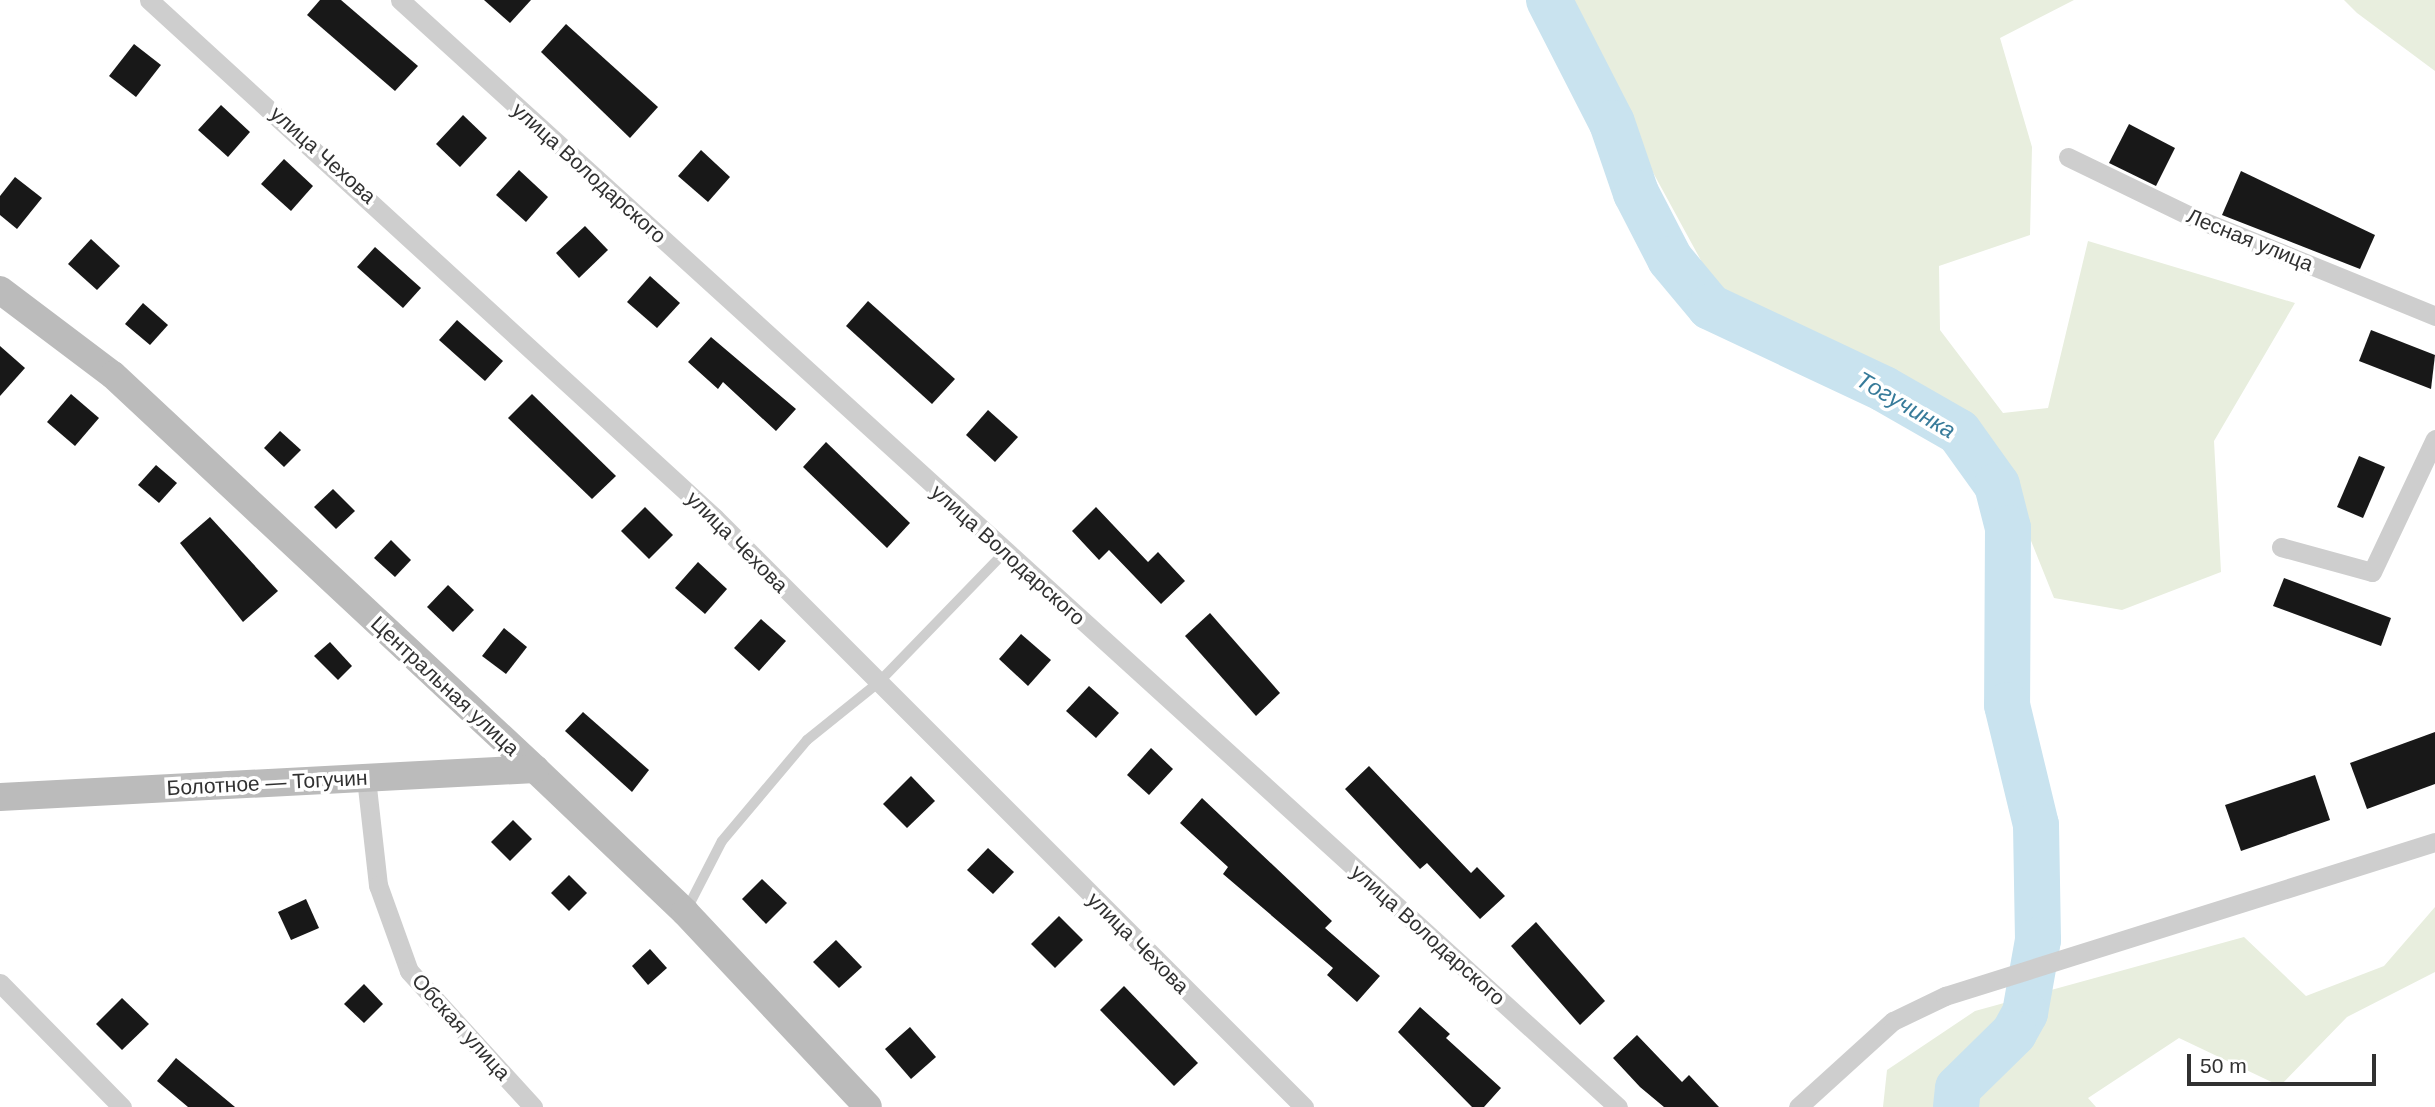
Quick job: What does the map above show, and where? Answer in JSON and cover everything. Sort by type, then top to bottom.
[{"type":"main road","name":"Центральная улица","points":[[0,290],[113,375],[535,769],[685,912],[868,1107]]},
{"type":"main road","name":"Болотное — Тогучин","points":[[0,797],[535,769]]},
{"type":"street","name":"улица Чехова","points":[[149,0],[694,500],[1304,1107]]},
{"type":"street","name":"улица Володарского","points":[[400,0],[1618,1107]]},
{"type":"street","name":"Лесная улица","points":[[2068,156],[2188,215],[2435,316]]},
{"type":"street","points":[[2281,547],[2372,572],[2435,439]]},
{"type":"street","name":"Обская улица","points":[[366,778],[378,885],[409,971],[533,1107]]},
{"type":"street","points":[[1798,1107],[1844,1062],[1893,1021],[2006,974],[2435,842]]},
{"type":"street","points":[[0,983],[122,1107]]},
{"type":"lane","points":[[685,912],[722,841],[807,740],[878,683],[1005,552]]},
{"type":"green space","points":[[1559,0],[2074,0],[2000,38],[2032,147],[2030,235],[1939,266],[1940,330],[2003,413],[2048,408],[2088,241],[2295,303],[2214,441],[2221,572],[2122,610],[2054,598],[1993,446],[1825,345],[1716,288]]},
{"type":"green space","points":[[2344,0],[2435,0],[2435,71],[2357,13]]},
{"type":"green space","points":[[2435,907],[2435,972],[2347,1017],[2280,1086],[2179,1038],[2088,1098],[2096,1107],[1883,1107],[1887,1070],[1975,1011],[2244,937],[2306,996],[2384,966]]},
{"type":"building","points":[[320,0],[341,0],[418,66],[395,91],[307,15]]},
{"type":"building","points":[[484,0],[531,0],[510,23]]},
{"type":"building","points":[[566,24],[658,107],[630,138],[541,52]]},
{"type":"building","points":[[134,44],[161,65],[136,97],[109,76]]},
{"type":"building","points":[[221,105],[250,132],[228,157],[198,130]]},
{"type":"building","points":[[463,115],[487,138],[460,167],[436,144]]},
{"type":"building","points":[[2129,124],[2175,148],[2156,186],[2109,163]]},
{"type":"building","points":[[701,150],[730,177],[708,202],[678,176]]},
{"type":"building","points":[[284,159],[313,186],[291,211],[261,184]]},
{"type":"building","points":[[519,170],[548,197],[526,222],[496,195]]},
{"type":"building","points":[[2241,171],[2375,235],[2360,269],[2222,215]]},
{"type":"building","points":[[15,177],[42,198],[17,229],[0,215],[0,196]]},
{"type":"building","points":[[585,226],[608,250],[579,278],[556,253]]},
{"type":"building","points":[[91,239],[120,266],[97,290],[68,264]]},
{"type":"building","points":[[375,247],[421,288],[403,308],[357,267]]},
{"type":"building","points":[[650,276],[680,303],[657,328],[627,302]]},
{"type":"building","points":[[868,301],[955,379],[932,404],[846,326]]},
{"type":"building","points":[[143,303],[168,325],[150,345],[125,324]]},
{"type":"building","points":[[457,320],[503,361],[485,381],[439,340]]},
{"type":"building","points":[[2371,330],[2435,355],[2431,389],[2359,361]]},
{"type":"building","points":[[711,337],[796,409],[776,431],[723,382],[718,389],[688,362]]},
{"type":"building","points":[[0,346],[25,368],[0,396]]},
{"type":"building","points":[[71,394],[99,418],[75,446],[47,422]]},
{"type":"building","points":[[532,394],[616,476],[592,499],[508,418]]},
{"type":"building","points":[[988,410],[1018,437],[995,462],[966,435]]},
{"type":"building","points":[[280,431],[301,450],[284,467],[264,448]]},
{"type":"building","points":[[826,442],[910,523],[887,548],[803,467]]},
{"type":"building","points":[[2359,456],[2385,467],[2363,518],[2337,507]]},
{"type":"building","points":[[156,465],[177,483],[159,503],[138,485]]},
{"type":"building","points":[[333,489],[355,511],[336,529],[314,507]]},
{"type":"building","points":[[645,507],[673,535],[649,559],[621,531]]},
{"type":"building","points":[[1096,507],[1148,562],[1158,552],[1185,581],[1161,604],[1109,550],[1099,560],[1072,531]]},
{"type":"building","points":[[210,517],[278,591],[243,622],[180,543]]},
{"type":"building","points":[[391,540],[411,560],[395,577],[374,558]]},
{"type":"building","points":[[698,562],[727,589],[705,614],[675,588]]},
{"type":"building","points":[[2284,578],[2391,618],[2381,646],[2273,606]]},
{"type":"building","points":[[448,585],[474,610],[453,632],[427,607]]},
{"type":"building","points":[[1210,613],[1280,693],[1256,716],[1185,636]]},
{"type":"building","points":[[761,619],[786,641],[759,671],[734,648]]},
{"type":"building","points":[[504,628],[527,647],[506,674],[482,656]]},
{"type":"building","points":[[1021,634],[1051,660],[1028,686],[999,659]]},
{"type":"building","points":[[330,642],[352,666],[338,680],[314,656]]},
{"type":"building","points":[[1089,686],[1119,713],[1096,738],[1066,711]]},
{"type":"building","points":[[583,712],[649,770],[632,792],[565,731]]},
{"type":"building","points":[[2435,732],[2435,784],[2367,809],[2350,763]]},
{"type":"building","points":[[1151,748],[1173,769],[1149,795],[1127,775]]},
{"type":"building","points":[[1369,766],[1471,873],[1477,867],[1505,896],[1480,919],[1427,863],[1420,869],[1345,789]]},
{"type":"building","points":[[2315,775],[2330,820],[2241,851],[2225,805]]},
{"type":"building","points":[[911,776],[935,801],[907,828],[883,804]]},
{"type":"building","points":[[1202,798],[1332,921],[1325,928],[1380,976],[1357,1002],[1327,975],[1333,968],[1223,874],[1228,867],[1180,823]]},
{"type":"building","points":[[513,820],[532,839],[510,861],[491,842]]},
{"type":"building","points":[[988,848],[1014,872],[993,894],[967,870]]},
{"type":"building","points":[[569,875],[587,893],[569,911],[551,893]]},
{"type":"building","points":[[762,879],[787,903],[766,924],[742,899]]},
{"type":"building","points":[[306,899],[319,928],[291,940],[278,912]]},
{"type":"building","points":[[1059,916],[1083,940],[1055,968],[1031,944]]},
{"type":"building","points":[[1536,922],[1605,1001],[1580,1025],[1511,946]]},
{"type":"building","points":[[836,940],[862,967],[839,988],[813,962]]},
{"type":"building","points":[[650,949],[667,968],[648,985],[632,966]]},
{"type":"building","points":[[364,984],[383,1004],[364,1023],[344,1004]]},
{"type":"building","points":[[1124,986],[1198,1063],[1174,1086],[1100,1010]]},
{"type":"building","points":[[122,998],[149,1024],[122,1050],[96,1024]]},
{"type":"building","points":[[1420,1007],[1450,1034],[1446,1038],[1501,1088],[1484,1107],[1472,1107],[1398,1032]]},
{"type":"building","points":[[910,1027],[936,1057],[911,1079],[885,1049]]},
{"type":"building","points":[[1637,1035],[1682,1082],[1689,1075],[1719,1107],[1664,1107],[1640,1087],[1613,1058]]},
{"type":"building","points":[[176,1058],[235,1107],[188,1107],[157,1081]]},
{"type":"waterway","name":"Тогучинка","points":[[1549,0],[1612,123],[1636,193],[1670,259],[1710,307],[1884,389],[1959,432],[1997,485],[2008,528],[2007,705],[2036,825],[2038,940],[2025,1013],[2014,1033],[1958,1088],[1956,1107]]}]
